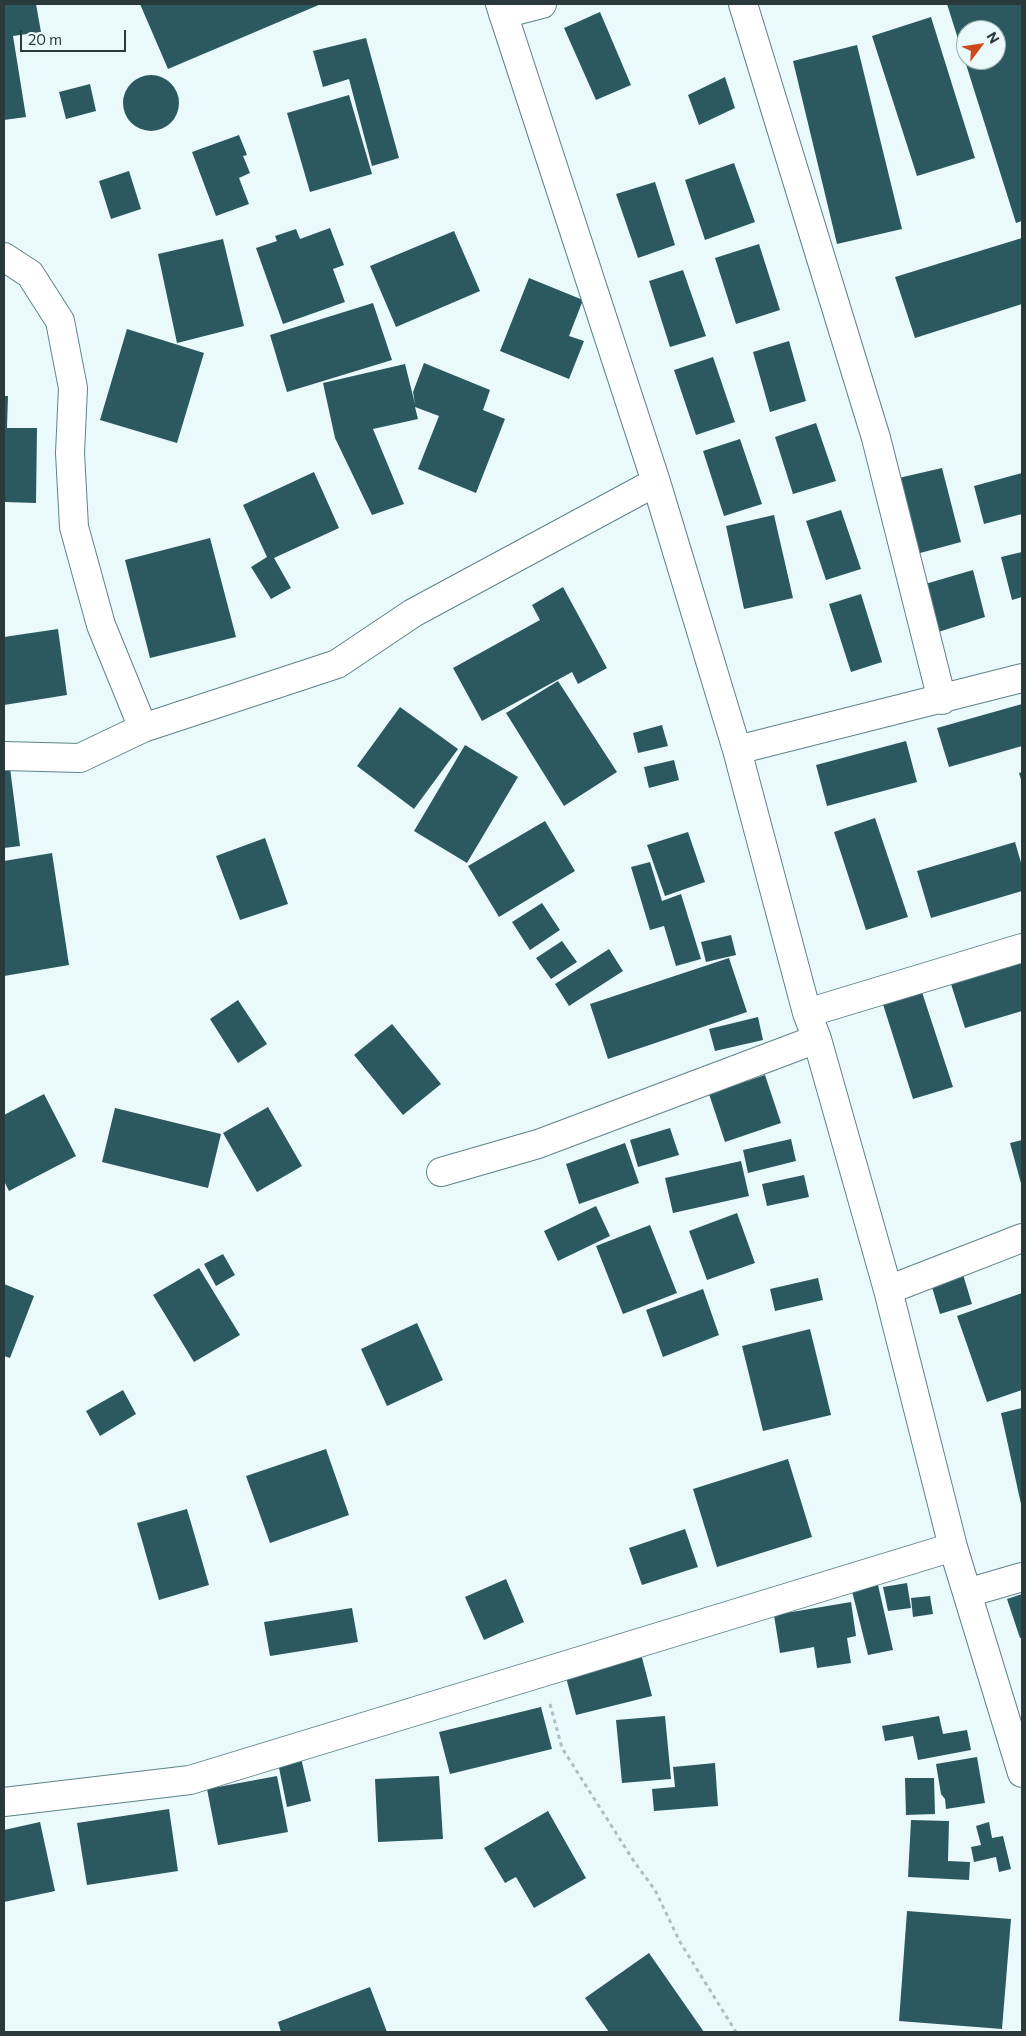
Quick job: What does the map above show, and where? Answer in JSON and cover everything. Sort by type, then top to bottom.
[{"type":"street","points":[[542,4],[502,9],[656,482],[736,750],[807,1013],[817,1039],[888,1290],[953,1547],[1022,1773]]},
{"type":"street","points":[[743,4],[876,438],[942,700]]},
{"type":"street","points":[[4,257],[30,274],[60,321],[73,388],[70,453],[74,527],[101,625],[143,728]]},
{"type":"street","points":[[4,756],[80,758],[143,728],[337,664],[414,614],[656,482]]},
{"type":"street","points":[[736,750],[942,700],[1022,678]]},
{"type":"street","points":[[807,1013],[1022,948]]},
{"type":"street","points":[[441,1172],[538,1144],[817,1039]]},
{"type":"street","points":[[888,1290],[1022,1238]]},
{"type":"street","points":[[4,1802],[190,1780],[953,1547]]},
{"type":"street","points":[[967,1593],[1022,1577]]},
{"type":"path","points":[[563,1666],[550,1700],[562,1748],[655,1890],[680,1942],[736,2032]]},
{"type":"building","points":[[4,4],[36,4],[41,32],[13,36],[26,117],[4,120]]},
{"type":"building","points":[[140,4],[321,4],[168,69]]},
{"type":"building","points":[[947,4],[1022,4],[1022,221],[1016,223],[968,70],[1006,70],[1006,20],[956,20],[956,33]]},
{"type":"building","points":[[600,12],[631,85],[596,100],[564,28]]},
{"type":"building","points":[[931,17],[975,158],[917,176],[872,36]]},
{"type":"building","points":[[366,38],[399,158],[372,166],[349,79],[323,87],[313,51]]},
{"type":"building","points":[[857,45],[902,229],[837,244],[793,61]]},
{"type":"building","points":[[145,75],[157,75],[167,79],[175,87],[179,103],[175,119],[167,127],[157,131],[145,131],[135,127],[127,119],[123,109],[123,97],[127,87],[135,79]]},
{"type":"building","points":[[725,77],[735,108],[699,125],[688,95]]},
{"type":"building","points":[[90,84],[96,111],[66,119],[59,92]]},
{"type":"building","points":[[349,95],[372,174],[310,192],[287,113]]},
{"type":"building","points":[[239,135],[247,155],[243,156],[250,173],[239,178],[249,204],[216,216],[192,152]]},
{"type":"building","points":[[734,163],[755,222],[705,240],[685,180]]},
{"type":"building","points":[[129,171],[141,209],[111,219],[99,181]]},
{"type":"building","points":[[655,182],[675,245],[638,258],[616,194]]},
{"type":"building","points":[[330,228],[344,265],[333,269],[345,302],[283,324],[256,248],[277,241],[275,236],[296,229],[300,239]]},
{"type":"building","points":[[454,231],[480,291],[396,327],[370,266]]},
{"type":"building","points":[[1022,238],[1022,304],[915,338],[895,277]]},
{"type":"building","points":[[223,239],[244,326],[177,343],[158,254]]},
{"type":"building","points":[[759,244],[780,310],[736,324],[715,258]]},
{"type":"building","points":[[683,270],[706,336],[670,347],[649,281]]},
{"type":"building","points":[[529,278],[583,300],[569,336],[584,341],[569,379],[500,351]]},
{"type":"building","points":[[373,303],[392,360],[287,392],[270,335]]},
{"type":"building","points":[[127,329],[204,353],[177,443],[100,420]]},
{"type":"building","points":[[789,341],[806,401],[770,412],[753,352]]},
{"type":"building","points":[[713,357],[735,422],[696,435],[674,370]]},
{"type":"building","points":[[424,363],[490,390],[483,410],[505,419],[476,493],[418,469],[439,416],[415,407],[418,419],[373,429],[404,504],[372,515],[335,438],[323,383],[405,364],[415,404],[413,392]]},
{"type":"building","points":[[4,396],[8,396],[7,428],[37,428],[36,503],[4,502]]},
{"type":"building","points":[[816,423],[836,481],[793,494],[775,437]]},
{"type":"building","points":[[740,439],[762,504],[724,516],[703,451]]},
{"type":"building","points":[[942,468],[961,542],[909,556],[890,480]]},
{"type":"building","points":[[314,472],[339,528],[274,558],[291,588],[271,599],[251,567],[267,557],[243,505]]},
{"type":"building","points":[[1022,473],[1022,514],[984,524],[974,486]]},
{"type":"building","points":[[841,510],[861,569],[826,580],[806,521]]},
{"type":"building","points":[[774,515],[793,598],[744,609],[726,526]]},
{"type":"building","points":[[210,538],[236,637],[150,658],[125,560]]},
{"type":"building","points":[[1022,552],[1022,597],[1012,600],[1001,557]]},
{"type":"building","points":[[973,570],[985,617],[929,635],[915,587]]},
{"type":"building","points":[[563,587],[607,668],[578,684],[572,672],[482,721],[453,668],[540,620],[532,605]]},
{"type":"building","points":[[861,594],[882,662],[851,672],[829,604]]},
{"type":"building","points":[[58,629],[67,695],[4,705],[4,637]]},
{"type":"building","points":[[558,681],[617,772],[564,806],[506,713]]},
{"type":"building","points":[[1022,704],[1022,746],[949,767],[937,728]]},
{"type":"building","points":[[400,707],[458,749],[414,809],[357,766]]},
{"type":"building","points":[[662,725],[668,746],[638,753],[633,733]]},
{"type":"building","points":[[906,741],[917,782],[827,806],[816,765]]},
{"type":"building","points":[[465,745],[518,777],[467,863],[414,831]]},
{"type":"building","points":[[674,760],[679,780],[649,788],[644,767]]},
{"type":"building","points":[[10,768],[20,846],[4,848],[4,769]]},
{"type":"building","points":[[1022,772],[1022,783],[1019,773]]},
{"type":"building","points":[[875,818],[908,917],[866,930],[834,832]]},
{"type":"building","points":[[545,821],[575,871],[499,917],[468,866]]},
{"type":"building","points":[[688,832],[705,882],[665,896],[647,845]]},
{"type":"building","points":[[265,838],[288,904],[240,920],[216,856]]},
{"type":"building","points":[[1015,842],[1022,866],[1022,891],[931,918],[917,871]]},
{"type":"building","points":[[52,853],[69,965],[4,976],[4,861]]},
{"type":"building","points":[[650,862],[662,901],[681,894],[701,959],[676,966],[664,926],[650,930],[631,867]]},
{"type":"building","points":[[542,903],[560,930],[530,950],[512,922]]},
{"type":"building","points":[[731,935],[736,955],[706,962],[701,942]]},
{"type":"building","points":[[562,941],[577,962],[551,979],[536,958]]},
{"type":"building","points":[[609,949],[623,971],[569,1006],[555,984]]},
{"type":"building","points":[[729,958],[747,1012],[608,1059],[590,1004]]},
{"type":"building","points":[[1022,962],[1022,1011],[965,1028],[951,984]]},
{"type":"building","points":[[920,986],[953,1087],[913,1099],[881,998]]},
{"type":"building","points":[[238,1000],[267,1044],[238,1063],[210,1019]]},
{"type":"building","points":[[758,1017],[763,1040],[715,1051],[709,1029]]},
{"type":"building","points":[[392,1024],[441,1084],[403,1115],[354,1055]]},
{"type":"building","points":[[765,1075],[781,1123],[725,1142],[709,1094]]},
{"type":"building","points":[[44,1094],[76,1156],[9,1191],[4,1181],[4,1115]]},
{"type":"building","points":[[268,1107],[302,1166],[257,1192],[223,1133]]},
{"type":"building","points":[[115,1108],[221,1134],[208,1188],[102,1162]]},
{"type":"building","points":[[670,1128],[679,1155],[638,1167],[630,1140]]},
{"type":"building","points":[[791,1139],[796,1161],[748,1173],[743,1150]]},
{"type":"building","points":[[1022,1140],[1022,1187],[1010,1143]]},
{"type":"building","points":[[625,1143],[639,1183],[579,1204],[566,1164]]},
{"type":"building","points":[[741,1161],[749,1196],[673,1213],[665,1178]]},
{"type":"building","points":[[804,1175],[809,1197],[767,1206],[762,1184]]},
{"type":"building","points":[[596,1206],[610,1236],[558,1261],[544,1231]]},
{"type":"building","points":[[737,1213],[755,1263],[707,1280],[689,1231]]},
{"type":"building","points":[[650,1225],[677,1293],[623,1314],[596,1246]]},
{"type":"building","points":[[223,1254],[235,1275],[216,1286],[204,1264]]},
{"type":"building","points":[[199,1268],[240,1335],[194,1362],[153,1295]]},
{"type":"building","points":[[961,1268],[972,1304],[940,1314],[929,1277]]},
{"type":"building","points":[[818,1278],[823,1300],[775,1311],[770,1289]]},
{"type":"building","points":[[4,1284],[34,1296],[10,1358],[4,1356]]},
{"type":"building","points":[[703,1289],[719,1335],[663,1357],[646,1310]]},
{"type":"building","points":[[1022,1293],[1022,1390],[987,1402],[957,1316]]},
{"type":"building","points":[[417,1323],[443,1380],[387,1406],[361,1349]]},
{"type":"building","points":[[810,1329],[831,1415],[763,1431],[742,1346]]},
{"type":"building","points":[[123,1390],[136,1414],[100,1436],[86,1411]]},
{"type":"building","points":[[1022,1408],[1022,1503],[1021,1504],[1001,1413]]},
{"type":"building","points":[[326,1449],[349,1515],[270,1543],[246,1476]]},
{"type":"building","points":[[788,1459],[812,1537],[717,1567],[693,1489]]},
{"type":"building","points":[[187,1509],[209,1585],[159,1600],[137,1523]]},
{"type":"building","points":[[685,1529],[698,1567],[642,1585],[629,1548]]},
{"type":"building","points":[[506,1579],[524,1622],[484,1640],[465,1597]]},
{"type":"building","points":[[907,1583],[911,1608],[888,1611],[883,1587]]},
{"type":"building","points":[[878,1585],[893,1650],[868,1655],[852,1591]]},
{"type":"building","points":[[1022,1594],[1022,1638],[1020,1638],[1007,1599]]},
{"type":"building","points":[[930,1596],[933,1614],[913,1617],[911,1598]]},
{"type":"building","points":[[851,1602],[856,1636],[847,1638],[851,1663],[817,1668],[814,1647],[780,1653],[774,1615]]},
{"type":"building","points":[[352,1608],[358,1642],[270,1656],[264,1622]]},
{"type":"building","points":[[639,1646],[652,1696],[576,1715],[563,1666]]},
{"type":"building","points":[[541,1707],[552,1749],[450,1774],[439,1732]]},
{"type":"building","points":[[665,1716],[671,1779],[622,1783],[616,1720]]},
{"type":"building","points":[[939,1716],[943,1734],[967,1730],[971,1750],[918,1760],[913,1736],[885,1741],[882,1726]]},
{"type":"building","points":[[977,1757],[985,1803],[946,1809],[945,1799],[941,1794],[936,1764]]},
{"type":"building","points":[[301,1758],[311,1801],[287,1807],[278,1763]]},
{"type":"building","points":[[715,1763],[718,1806],[654,1811],[652,1789],[675,1787],[673,1767]]},
{"type":"building","points":[[277,1776],[288,1832],[218,1845],[207,1789]]},
{"type":"building","points":[[439,1776],[443,1839],[378,1842],[375,1779]]},
{"type":"building","points":[[905,1778],[934,1778],[935,1814],[906,1815]]},
{"type":"building","points":[[169,1809],[178,1871],[87,1885],[77,1823]]},
{"type":"building","points":[[548,1811],[586,1878],[534,1908],[516,1877],[505,1883],[484,1848]]},
{"type":"building","points":[[911,1820],[949,1821],[948,1861],[970,1862],[969,1880],[908,1877]]},
{"type":"building","points":[[40,1822],[55,1891],[4,1902],[4,1830]]},
{"type":"building","points":[[989,1822],[992,1838],[1003,1836],[1011,1869],[999,1872],[996,1857],[974,1862],[971,1847],[981,1845],[976,1826]]},
{"type":"building","points":[[907,1911],[1011,1919],[1002,2029],[899,2021]]},
{"type":"building","points":[[649,1953],[704,2032],[609,2032],[585,1998]]},
{"type":"building","points":[[370,1987],[387,2032],[281,2032],[278,2022]]}]
